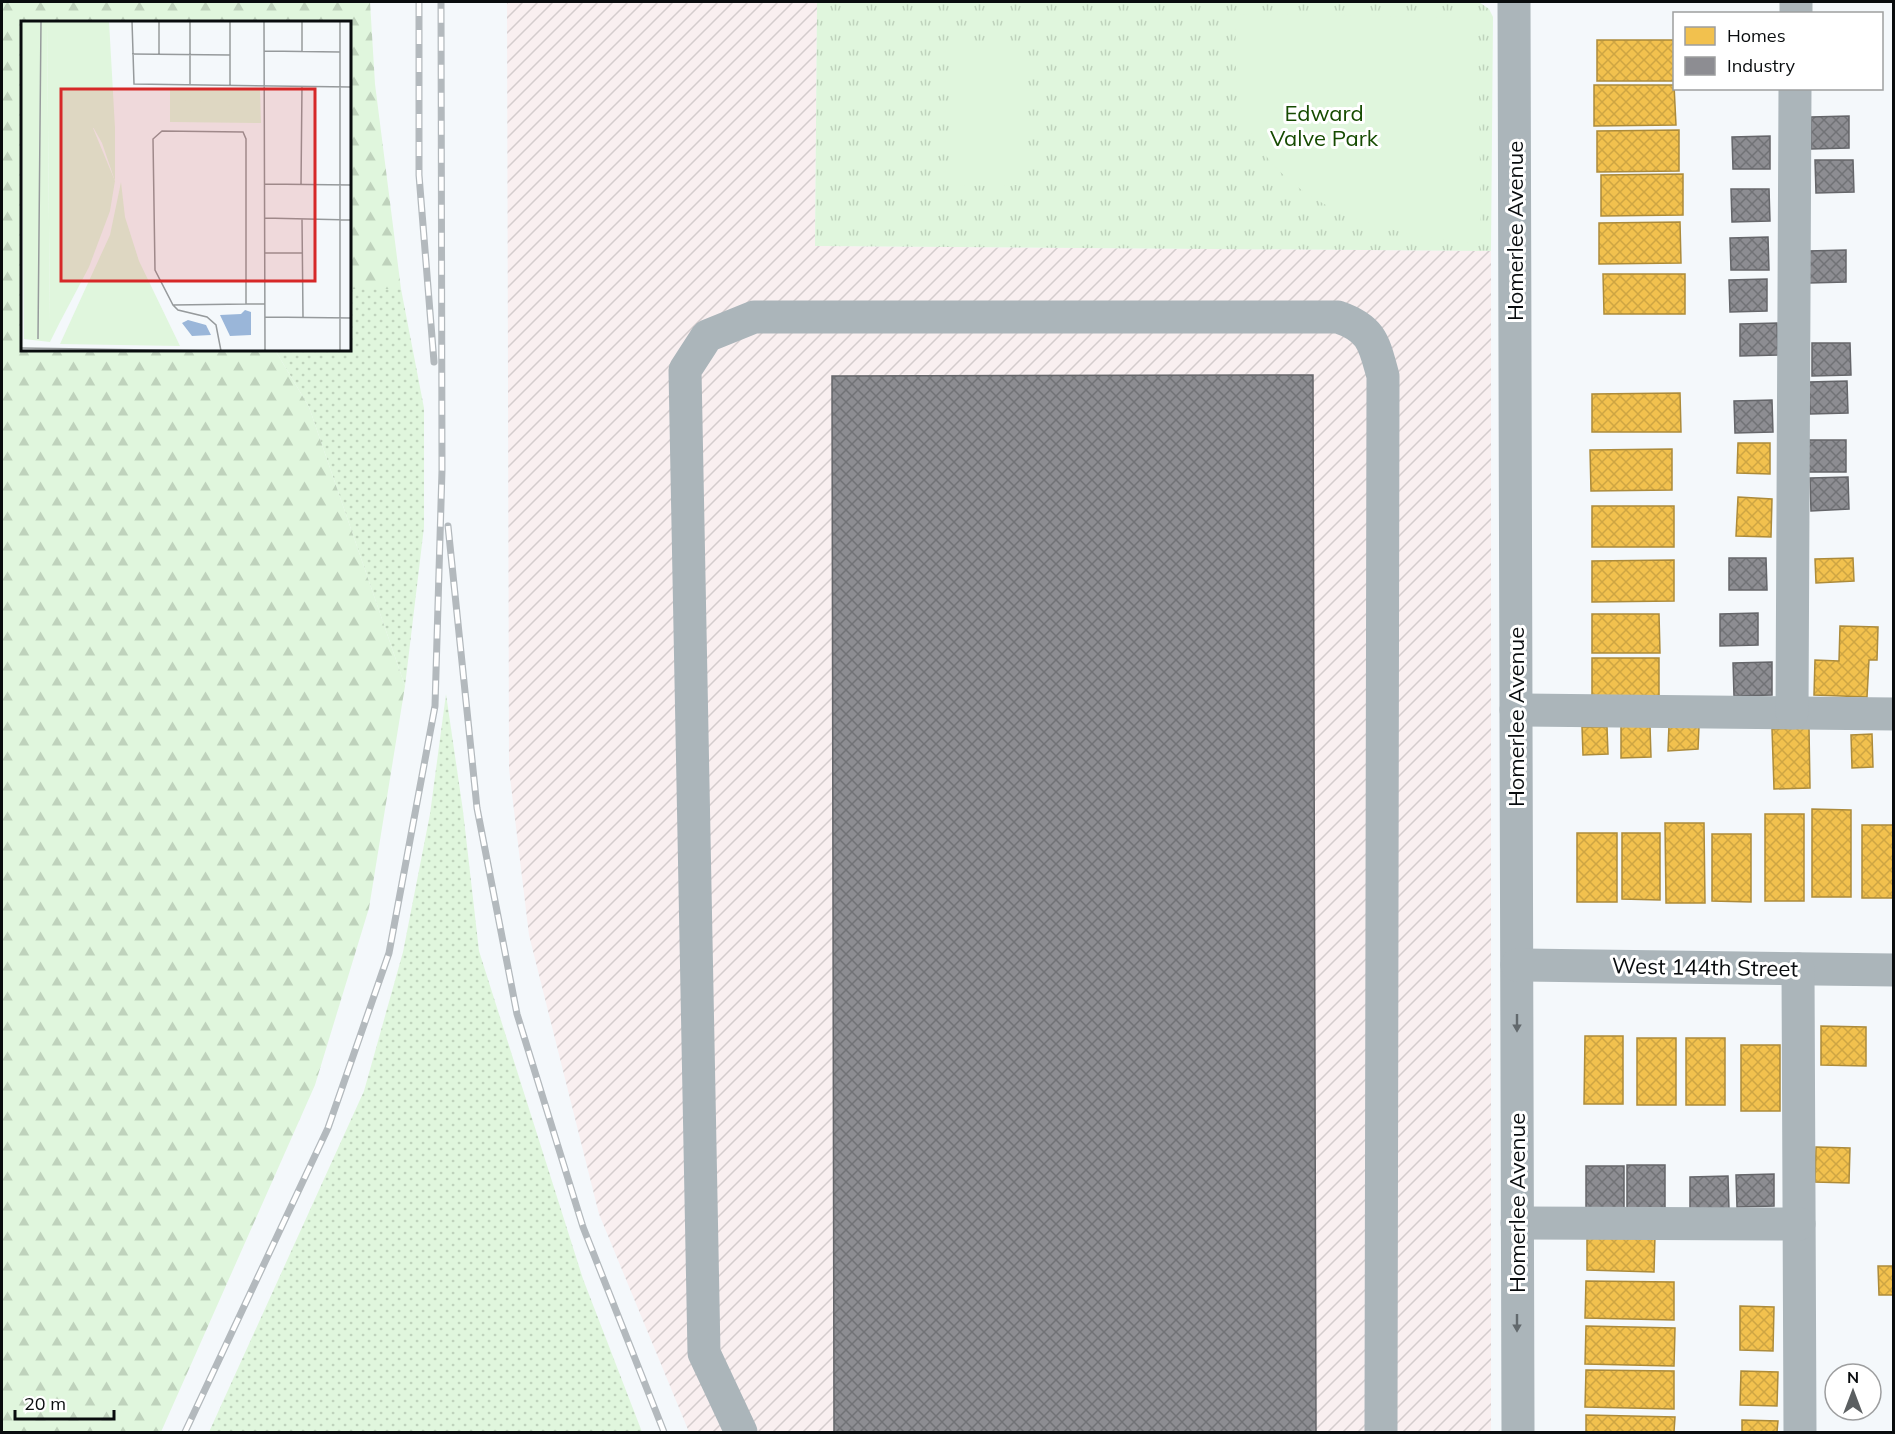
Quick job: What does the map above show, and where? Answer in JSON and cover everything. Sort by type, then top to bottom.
[{"type":"street","name":"Homerlee Avenue","points":[[1514,2],[1518,1432]]},
{"type":"street","points":[[1792,713],[1795,90]]},
{"type":"street","points":[[741,1432],[704,1353],[685,370],[707,336],[754,317],[1338,317],[1360,324],[1374,346],[1383,376],[1381,1432]]},
{"type":"street","points":[[1516,710],[1893,714]]},
{"type":"street","name":"West 144th Street","points":[[1517,965],[1893,970]]},
{"type":"street","points":[[1798,969],[1800,1432]]},
{"type":"street","points":[[1517,1223],[1799,1224]]},
{"type":"shaded area","points":[[507,2],[817,2],[815,246],[1491,251],[1491,1432],[689,1432],[599,1214],[529,935],[509,769]]},
{"type":"green space","points":[[2,2],[370,2],[375,84],[401,289],[351,289],[351,21],[21,21],[21,351],[276,351],[309,407],[405,686],[369,908],[315,1085],[161,1432],[2,1432]]},
{"type":"green space","name":"Edward Valve Park","points":[[817,2],[1479,2],[1489,9],[1493,17],[1491,251],[815,246]]},
{"type":"green space","points":[[1236,14],[1471,18],[1478,27],[1481,244],[1410,234],[1375,225],[1341,212],[1310,196],[1282,174],[1260,147],[1243,114],[1236,78]]},
{"type":"green space","points":[[951,45],[1024,45],[1024,185],[951,186]]},
{"type":"green space","points":[[351,289],[401,289],[424,408],[424,527],[405,686],[309,407],[276,351],[351,351]]},
{"type":"green space","points":[[446,694],[463,811],[479,951],[583,1279],[642,1432],[209,1432],[364,1091],[403,952],[430,814]]},
{"type":"building: Homes","points":[[1597,40],[1673,40],[1673,81],[1597,81]]},
{"type":"building: Homes","points":[[1594,85],[1673,85],[1676,125],[1594,126]]},
{"type":"building: Homes","points":[[1679,130],[1679,171],[1597,172],[1597,131]]},
{"type":"building: Homes","points":[[1683,174],[1683,215],[1601,216],[1601,175]]},
{"type":"building: Homes","points":[[1680,222],[1681,263],[1599,264],[1599,223]]},
{"type":"building: Homes","points":[[1603,274],[1685,274],[1685,314],[1604,314]]},
{"type":"building: Homes","points":[[1680,393],[1681,432],[1592,432],[1592,394]]},
{"type":"building: Homes","points":[[1738,443],[1770,443],[1770,474],[1737,473]]},
{"type":"building: Homes","points":[[1672,449],[1672,490],[1591,491],[1590,450]]},
{"type":"building: Homes","points":[[1738,497],[1772,499],[1771,537],[1736,536]]},
{"type":"building: Homes","points":[[1592,506],[1674,506],[1674,547],[1592,547]]},
{"type":"building: Homes","points":[[1853,558],[1854,581],[1816,583],[1815,559]]},
{"type":"building: Homes","points":[[1674,560],[1674,601],[1592,602],[1592,561]]},
{"type":"building: Homes","points":[[1592,614],[1659,614],[1660,653],[1592,653]]},
{"type":"building: Homes","points":[[1840,626],[1878,627],[1877,660],[1869,660],[1867,697],[1814,695],[1815,660],[1839,661]]},
{"type":"building: Homes","points":[[1592,658],[1659,658],[1659,696],[1592,697]]},
{"type":"building: Homes","points":[[1669,725],[1699,726],[1698,749],[1668,751]]},
{"type":"building: Homes","points":[[1621,726],[1650,726],[1651,757],[1621,758]]},
{"type":"building: Homes","points":[[1582,727],[1607,727],[1608,754],[1583,755]]},
{"type":"building: Homes","points":[[1809,728],[1810,788],[1774,789],[1772,729]]},
{"type":"building: Homes","points":[[1872,734],[1873,767],[1852,768],[1851,735]]},
{"type":"building: Homes","points":[[1812,809],[1851,810],[1851,897],[1812,897]]},
{"type":"building: Homes","points":[[1765,814],[1804,814],[1804,901],[1765,901]]},
{"type":"building: Homes","points":[[1665,823],[1704,823],[1705,903],[1666,903]]},
{"type":"building: Homes","points":[[1862,825],[1894,825],[1894,898],[1862,898]]},
{"type":"building: Homes","points":[[1577,833],[1617,833],[1617,902],[1577,902]]},
{"type":"building: Homes","points":[[1622,833],[1660,833],[1660,900],[1622,899]]},
{"type":"building: Homes","points":[[1712,834],[1751,834],[1751,902],[1712,901]]},
{"type":"building: Homes","points":[[1821,1026],[1866,1027],[1866,1066],[1821,1065]]},
{"type":"building: Homes","points":[[1585,1036],[1623,1036],[1623,1104],[1584,1104]]},
{"type":"building: Homes","points":[[1637,1038],[1676,1038],[1676,1105],[1637,1105]]},
{"type":"building: Homes","points":[[1686,1038],[1725,1038],[1725,1105],[1686,1105]]},
{"type":"building: Homes","points":[[1741,1045],[1780,1045],[1780,1111],[1741,1111]]},
{"type":"building: Homes","points":[[1816,1147],[1850,1148],[1849,1183],[1815,1182]]},
{"type":"building: Homes","points":[[1587,1234],[1655,1235],[1654,1272],[1587,1270]]},
{"type":"building: Homes","points":[[1878,1266],[1894,1266],[1894,1295],[1879,1295]]},
{"type":"building: Homes","points":[[1586,1281],[1674,1282],[1674,1320],[1585,1318]]},
{"type":"building: Homes","points":[[1740,1306],[1774,1307],[1773,1351],[1740,1350]]},
{"type":"building: Homes","points":[[1586,1326],[1675,1328],[1674,1366],[1585,1364]]},
{"type":"building: Homes","points":[[1586,1370],[1674,1371],[1674,1409],[1585,1407]]},
{"type":"building: Homes","points":[[1741,1371],[1778,1372],[1777,1406],[1740,1405]]},
{"type":"building: Homes","points":[[1586,1415],[1675,1417],[1674,1432],[1586,1432]]},
{"type":"building: Homes","points":[[1742,1420],[1778,1421],[1777,1432],[1742,1432]]},
{"type":"building: Industry","points":[[1849,116],[1849,148],[1811,149],[1811,117]]},
{"type":"building: Industry","points":[[1770,136],[1770,169],[1733,169],[1732,137]]},
{"type":"building: Industry","points":[[1815,160],[1853,160],[1854,192],[1816,193]]},
{"type":"building: Industry","points":[[1731,189],[1769,189],[1770,221],[1732,222]]},
{"type":"building: Industry","points":[[1768,237],[1769,270],[1731,270],[1730,238]]},
{"type":"building: Industry","points":[[1846,250],[1846,282],[1809,283],[1808,251]]},
{"type":"building: Industry","points":[[1767,279],[1767,311],[1730,312],[1729,280]]},
{"type":"building: Industry","points":[[1777,323],[1778,355],[1740,356],[1740,324]]},
{"type":"building: Industry","points":[[1812,343],[1850,343],[1851,375],[1812,376]]},
{"type":"building: Industry","points":[[1313,375],[1316,1432],[834,1432],[832,376]]},
{"type":"building: Industry","points":[[1847,381],[1848,413],[1810,414],[1809,382]]},
{"type":"building: Industry","points":[[1772,400],[1773,432],[1735,433],[1734,401]]},
{"type":"building: Industry","points":[[1808,440],[1846,440],[1846,472],[1808,472]]},
{"type":"building: Industry","points":[[1848,477],[1849,509],[1811,511],[1810,478]]},
{"type":"building: Industry","points":[[1729,558],[1766,558],[1767,590],[1729,590]]},
{"type":"building: Industry","points":[[1758,613],[1758,645],[1720,646],[1720,614]]},
{"type":"building: Industry","points":[[1772,662],[1772,695],[1734,696],[1733,663]]},
{"type":"building: Industry","points":[[1627,1165],[1665,1165],[1665,1208],[1627,1208]]},
{"type":"building: Industry","points":[[1586,1166],[1624,1166],[1624,1208],[1586,1208]]},
{"type":"building: Industry","points":[[1774,1174],[1774,1206],[1737,1207],[1736,1175]]},
{"type":"building: Industry","points":[[1728,1176],[1729,1209],[1690,1210],[1690,1177]]},
{"type":"railway","points":[[419,2],[419,175],[434,362]]},
{"type":"railway","points":[[185,1432],[328,1128],[389,953],[435,706],[442,470],[441,2]]},
{"type":"railway","points":[[448,526],[477,808],[517,1014],[583,1227],[664,1432]]}]
